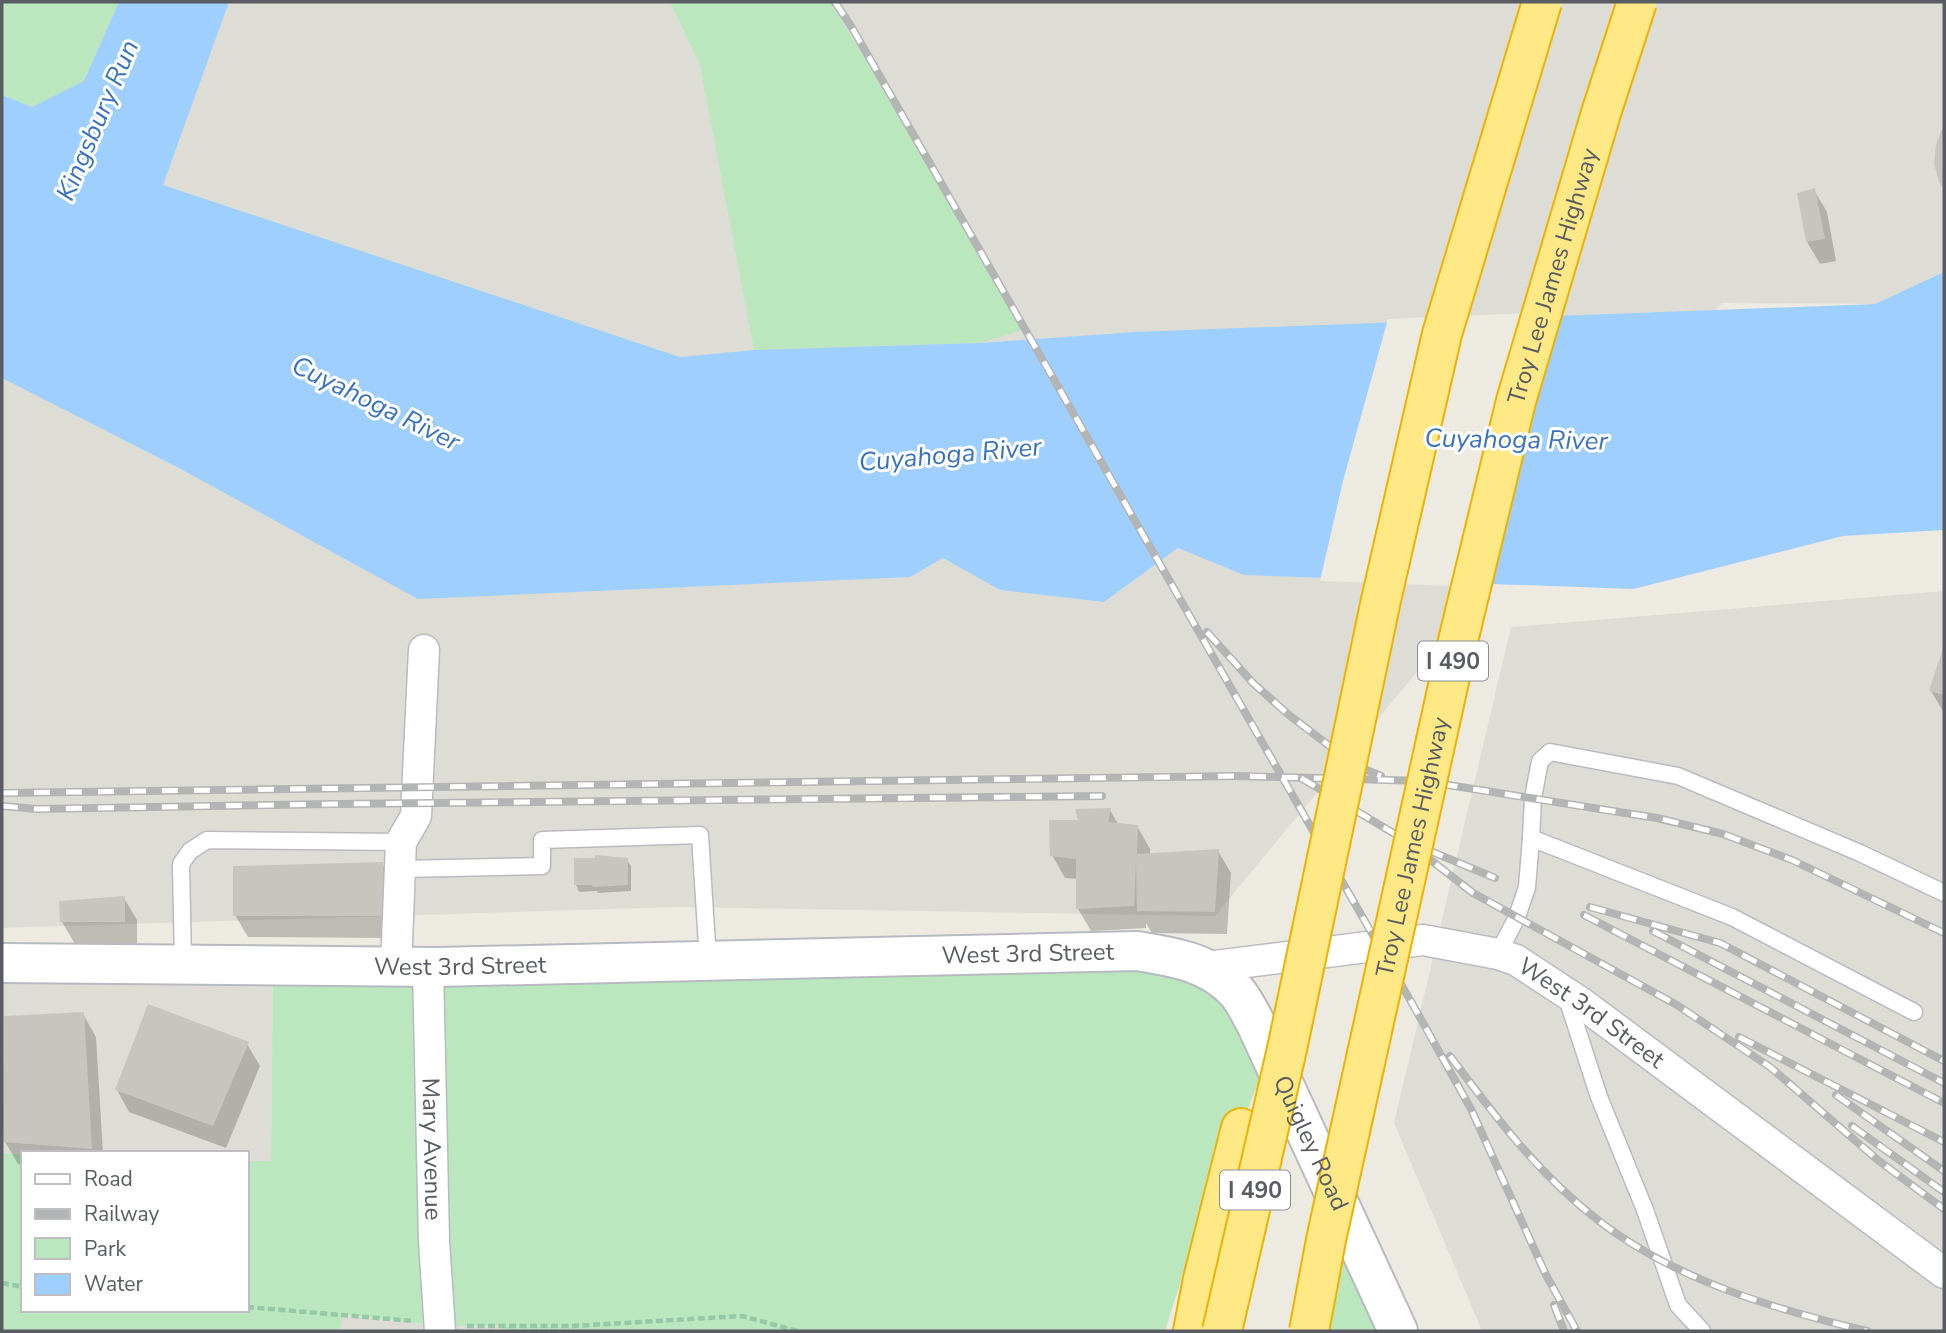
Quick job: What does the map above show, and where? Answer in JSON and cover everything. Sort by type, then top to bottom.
[{"type":"highway","name":"I 490","points":[[1222,1331],[1287,1049],[1381,600],[1442,334],[1542,2]]},
{"type":"highway","name":"Troy Lee James Highway","points":[[1309,1331],[1326,1240],[1457,645],[1516,401],[1601,113],[1637,2]]},
{"type":"highway","points":[[1193,1331],[1203,1279],[1241,1128],[1287,1049]]},
{"type":"street","name":"Mary Avenue","points":[[424,650],[416,816],[400,856],[412,967],[440,1329]]},
{"type":"street","name":"West 3rd Street","points":[[2,963],[412,967],[1137,951],[1182,958],[1206,967],[1423,940],[1516,960],[1566,992],[1944,1273]]},
{"type":"street","name":"Quigley Road","points":[[1206,967],[1237,992],[1256,1024],[1398,1331]]},
{"type":"lane","points":[[1498,954],[1517,917],[1527,887],[1534,798],[1540,761],[1550,752],[1678,776],[1860,853],[1944,894]]},
{"type":"lane","points":[[183,964],[181,864],[190,851],[207,840],[542,866],[542,840],[699,835],[708,961]]},
{"type":"lane","points":[[1531,838],[1732,917],[1914,1012]]},
{"type":"lane","points":[[1566,992],[1599,1097],[1645,1210],[1678,1305],[1702,1331]]},
{"type":"path","points":[[2,1283],[21,1287]]},
{"type":"path","points":[[248,1307],[381,1318],[440,1329],[572,1326],[742,1316],[797,1331]]},
{"type":"shaded area","points":[[2,2],[1944,2],[1944,272],[1875,304],[1722,303],[1215,916],[679,907],[2,928]]},
{"type":"shaded area","points":[[1944,591],[1944,1331],[1482,1331],[1394,1123],[1511,627]]},
{"type":"shaded area","points":[[2,963],[273,965],[271,1162],[248,1161],[248,1151],[2,1153]]},
{"type":"shaded area","points":[[341,1314],[439,1326],[505,1326],[505,1331],[340,1331]]},
{"type":"green space","points":[[2,2],[119,2],[84,81],[32,107],[2,95]]},
{"type":"green space","points":[[670,2],[831,2],[1025,329],[981,343],[754,350],[700,65]]},
{"type":"green space","points":[[1137,951],[1237,992],[1260,1078],[1181,1280],[1165,1331],[505,1331],[505,1326],[439,1326],[342,1314],[340,1331],[2,1331],[2,1153],[21,1154],[21,1312],[248,1312],[248,1161],[271,1161],[273,965]]},
{"type":"green space","points":[[1347,1220],[1398,1331],[1326,1331]]},
{"type":"water","points":[[119,2],[229,2],[163,185],[680,357],[754,350],[981,343],[1136,332],[1875,304],[1944,272],[1944,530],[1843,536],[1633,589],[1244,575],[1178,548],[1104,602],[1000,590],[943,558],[910,577],[418,599],[177,467],[2,378],[2,95],[32,107],[84,81]]},
{"type":"pier","points":[[1559,312],[1519,447],[1487,587],[1320,581],[1343,481],[1388,319]]},
{"type":"building","points":[[1944,124],[1944,190],[1934,163],[1936,144]]},
{"type":"building","points":[[1815,188],[1825,239],[1806,242],[1797,193]]},
{"type":"building","points":[[1944,645],[1944,695],[1929,691]]},
{"type":"building","points":[[1111,808],[1108,822],[1138,825],[1137,854],[1219,849],[1215,912],[1137,911],[1136,863],[1134,906],[1076,909],[1076,859],[1050,856],[1049,820],[1078,820],[1075,809]]},
{"type":"building","points":[[595,855],[628,858],[628,885],[574,885],[574,858],[595,858]]},
{"type":"building","points":[[383,862],[383,916],[233,916],[233,866]]},
{"type":"building","points":[[125,896],[125,922],[60,922],[59,901]]},
{"type":"building","points":[[148,1004],[249,1042],[213,1126],[115,1090]]},
{"type":"building","points":[[84,1012],[92,1149],[3,1142],[4,1016]]},
{"type":"railway","points":[[835,2],[1413,1005],[1471,1109],[1546,1275],[1577,1331]]},
{"type":"railway","points":[[1207,632],[1253,683],[1289,715],[1353,764],[1381,776]]},
{"type":"railway","points":[[2,793],[1238,776],[1423,781],[1657,818],[1723,834],[1792,860],[1944,933]]},
{"type":"railway","points":[[1301,778],[1405,840],[1473,893],[1677,1005],[1770,1067],[1879,1161],[1944,1209]]},
{"type":"railway","points":[[2,806],[37,809],[1102,796]]},
{"type":"railway","points":[[1428,850],[1495,878]]},
{"type":"railway","points":[[1590,907],[1720,943],[1944,1061]]},
{"type":"railway","points":[[1584,915],[1944,1103]]},
{"type":"railway","points":[[1653,931],[1944,1083]]},
{"type":"railway","points":[[1739,1037],[1944,1142]]},
{"type":"railway","points":[[1450,1056],[1537,1164],[1577,1203],[1629,1242],[1660,1260],[1727,1290],[1796,1313],[1867,1331]]},
{"type":"railway","points":[[1836,1095],[1944,1171]]},
{"type":"railway","points":[[1852,1126],[1944,1192]]},
{"type":"railway","points":[[1554,1305],[1564,1331]]},
{"type":"water label","name":"Kingsbury Run","points":[[97,120]]},
{"type":"water label","name":"Cuyahoga River","points":[[376,403]]},
{"type":"water label","name":"Cuyahoga River","points":[[1516,439]]},
{"type":"water label","name":"Cuyahoga River","points":[[950,454]]}]
